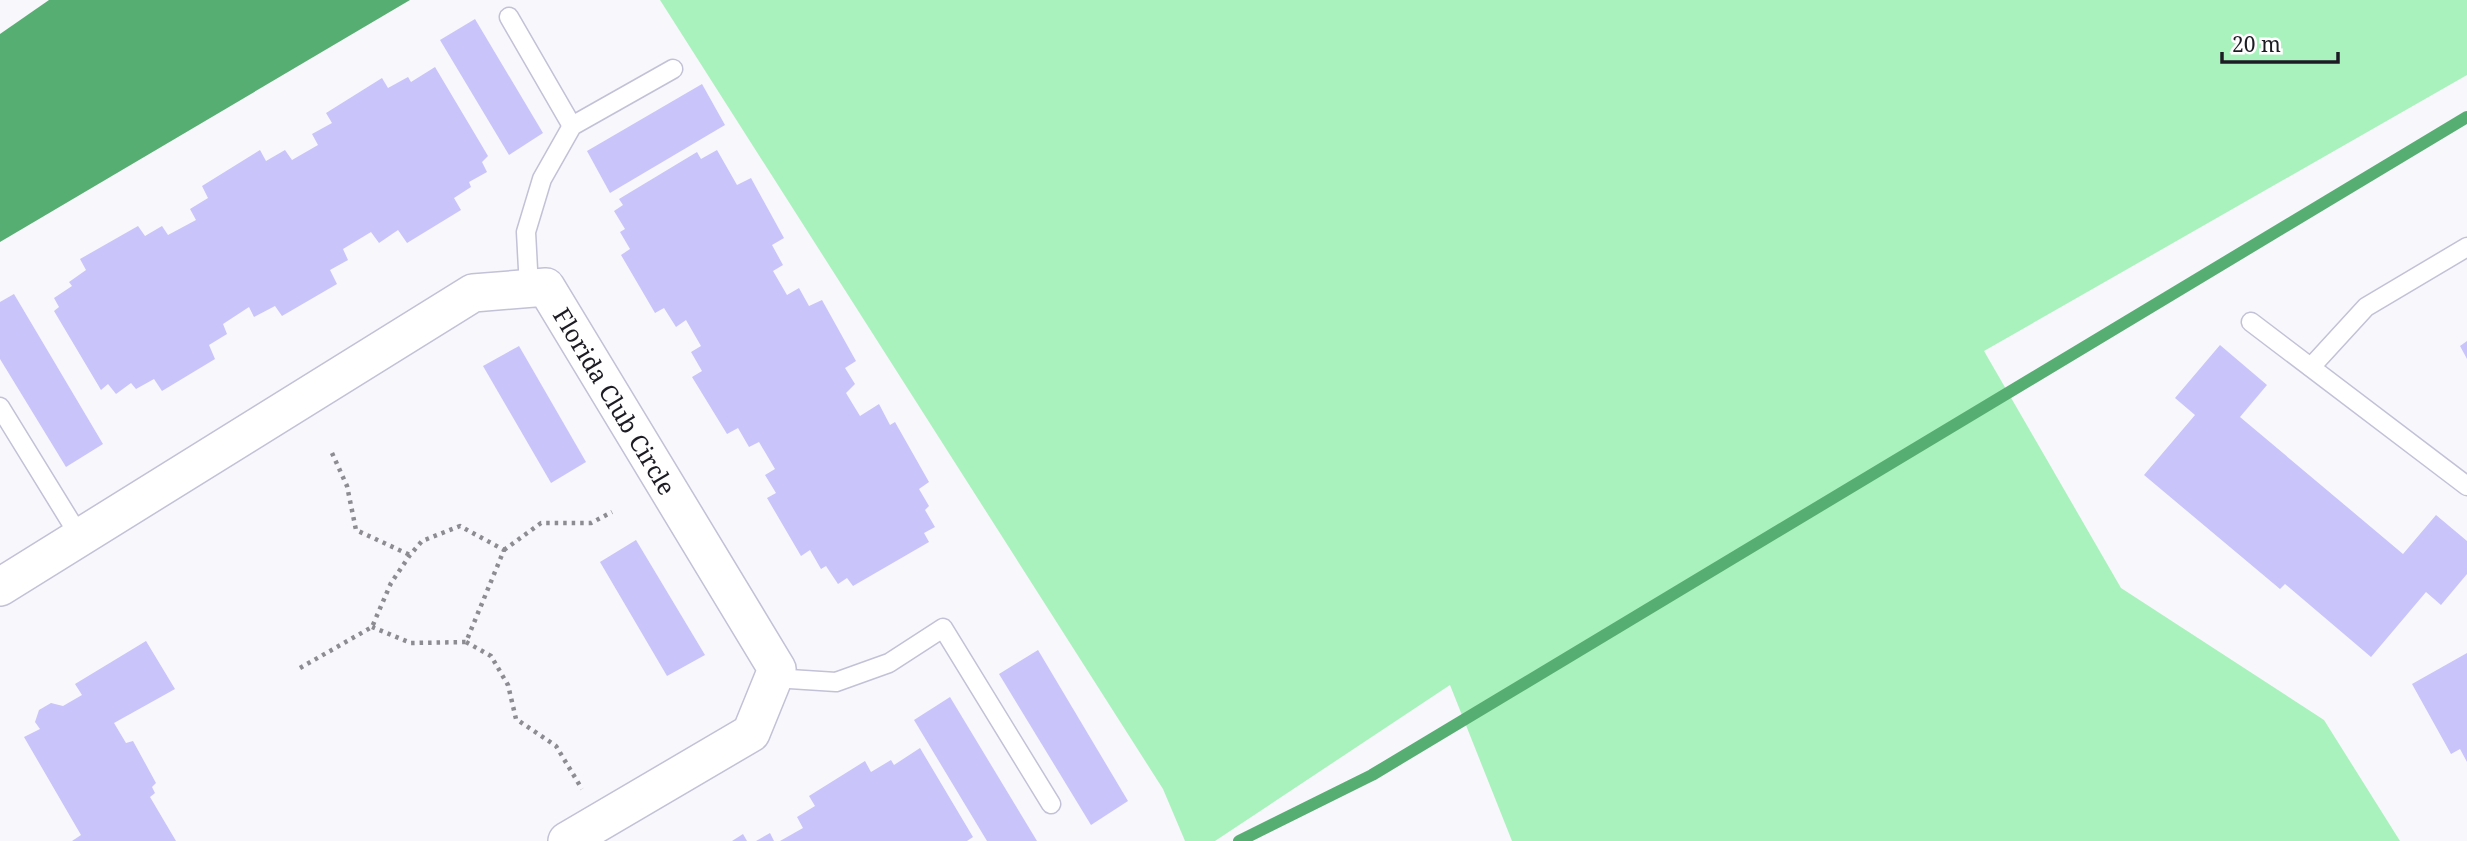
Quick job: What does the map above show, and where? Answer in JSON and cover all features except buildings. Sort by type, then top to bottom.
[{"type":"street","name":"Florida Club Circle","points":[[0,587],[473,293],[546,287],[777,669],[774,678]]},
{"type":"street","points":[[567,841],[751,733],[774,678]]},
{"type":"lane","points":[[509,17],[572,126]]},
{"type":"lane","points":[[529,288],[526,232],[542,179],[572,126],[673,69]]},
{"type":"lane","points":[[2311,367],[2366,307],[2467,247]]},
{"type":"lane","points":[[2251,322],[2467,486]]},
{"type":"lane","points":[[0,407],[80,537]]},
{"type":"lane","points":[[774,678],[836,682],[889,663],[943,628],[1051,804]]},
{"type":"path","points":[[332,453],[347,486],[356,530],[410,555]]},
{"type":"path","points":[[466,642],[504,550],[541,523],[591,523],[612,512]]},
{"type":"path","points":[[300,668],[372,627],[391,583],[422,541],[460,526],[504,550]]},
{"type":"path","points":[[372,627],[411,643],[466,642],[491,656],[508,685],[516,719],[556,746],[602,820]]},
{"type":"shaded area","points":[[49,0],[410,0],[0,242],[0,34]]},
{"type":"shaded area","points":[[660,0],[2467,0],[2467,75],[1984,351],[2121,588],[2324,720],[2400,841],[1512,841],[1450,685],[1215,841],[1185,841],[1163,789]]},
{"type":"waterway","points":[[1239,841],[1372,775],[2467,117]]}]
